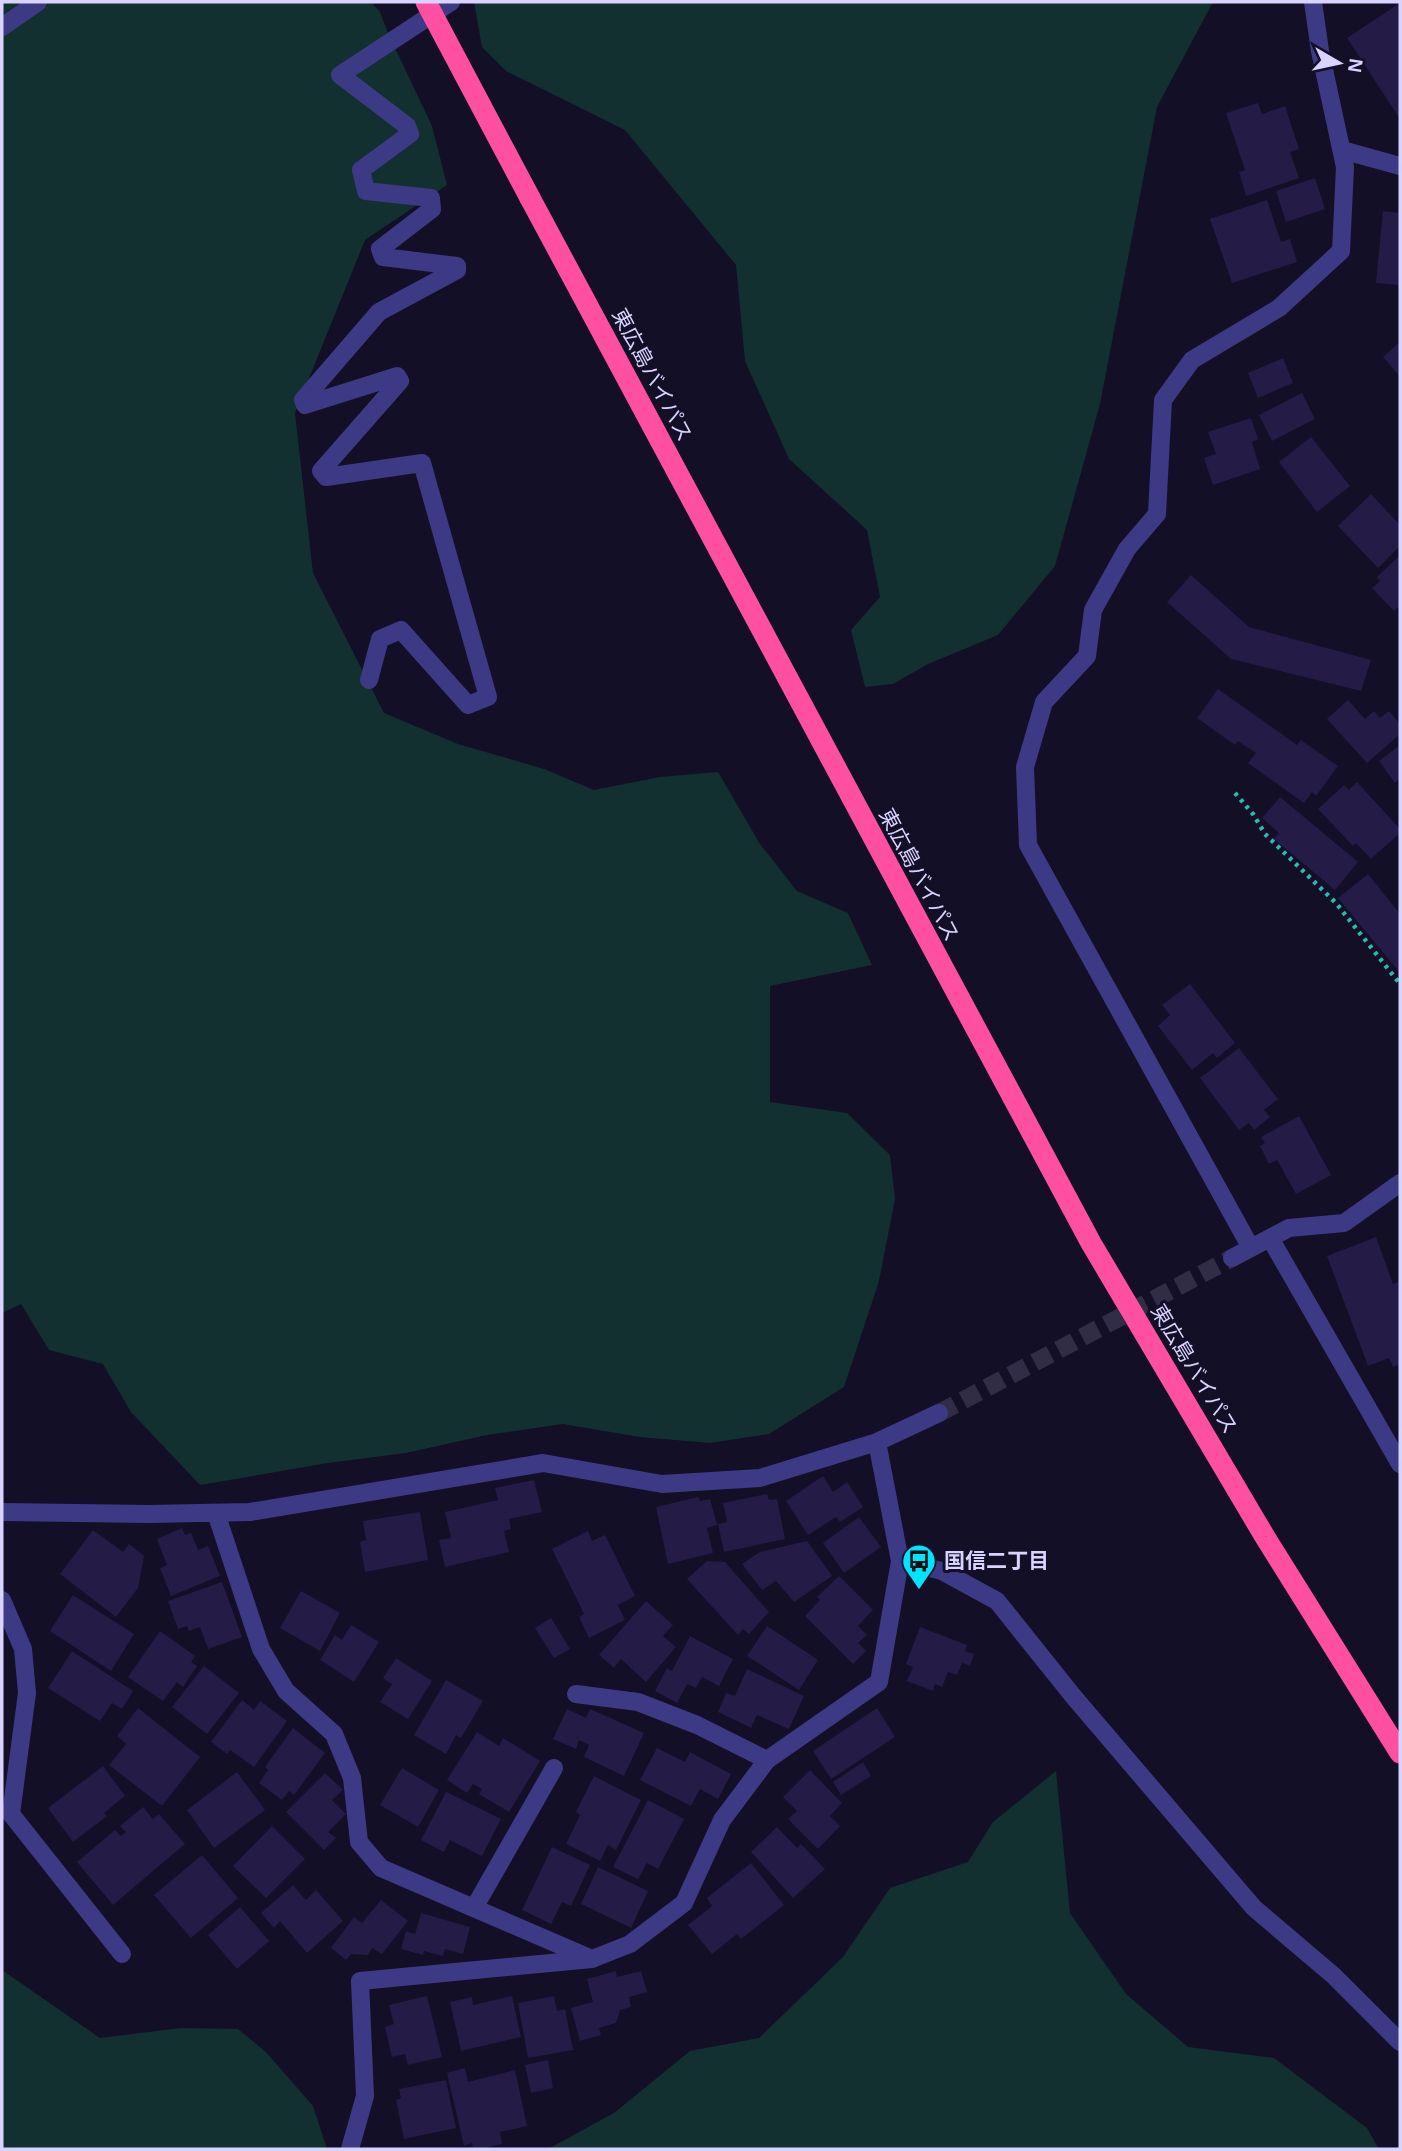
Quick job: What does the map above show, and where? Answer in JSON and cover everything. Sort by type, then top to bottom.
[{"type":"highway","name":"東広島バイパス","points":[[426,2],[1091,1243],[1265,1537],[1400,1753]]},
{"type":"street","points":[[2,27],[38,2]]},
{"type":"street","points":[[369,680],[380,639],[401,630],[468,705],[488,697],[422,463],[326,477],[321,471],[400,381],[397,376],[305,405],[303,400],[379,313],[457,270],[457,266],[383,257],[380,249],[432,209],[431,198],[366,191],[360,170],[411,134],[407,126],[340,75],[451,2]]},
{"type":"street","points":[[1251,1248],[1028,845],[1025,767],[1044,702],[1087,656],[1093,610],[1127,549],[1157,514],[1163,400],[1192,360],[1279,308],[1340,251],[1345,167],[1320,51],[1313,2]]},
{"type":"street","points":[[1342,150],[1400,166]]},
{"type":"street","points":[[1231,1258],[1290,1228],[1344,1223],[1400,1183]]},
{"type":"street","points":[[1270,1238],[1400,1464]]},
{"type":"street","points":[[2,1512],[250,1512],[543,1463],[662,1484],[760,1478],[877,1442],[939,1413]]},
{"type":"street","points":[[350,2149],[365,2096],[360,1981],[592,1959],[630,1944],[684,1903],[722,1821],[767,1760],[879,1682],[900,1561],[877,1442]]},
{"type":"street","points":[[216,1513],[261,1649],[286,1691],[334,1734],[352,1779],[359,1842],[381,1868],[592,1959]]},
{"type":"street","points":[[900,1561],[942,1571],[997,1601],[1073,1696],[1254,1908],[1334,1976],[1400,2042]]},
{"type":"street","points":[[2,1600],[23,1649],[27,1693],[11,1814],[122,1954]]},
{"type":"street","points":[[576,1694],[638,1702],[697,1725],[767,1760]]},
{"type":"street","points":[[474,1909],[554,1768]]},
{"type":"path","points":[[1235,793],[1253,814],[1265,834],[1335,903],[1400,984]]},
{"type":"green space","points":[[2,2],[371,2],[380,12],[432,126],[447,185],[365,240],[295,413],[313,573],[384,713],[458,744],[544,769],[594,790],[660,777],[718,772],[760,844],[797,891],[848,913],[872,965],[770,986],[770,1102],[847,1113],[890,1155],[895,1199],[879,1281],[844,1387],[769,1434],[710,1443],[640,1437],[563,1424],[487,1435],[406,1453],[200,1485],[131,1412],[103,1364],[49,1350],[21,1304],[2,1313]]},
{"type":"green space","points":[[474,2],[1213,2],[1157,107],[1100,404],[1055,566],[998,635],[928,664],[893,684],[865,687],[851,630],[880,597],[867,530],[789,459],[745,361],[736,265],[625,130],[506,71],[482,47]]},
{"type":"green space","points":[[1056,1771],[1070,1913],[1126,1994],[1188,2047],[1274,2058],[1367,2128],[1379,2149],[548,2149],[614,2113],[690,2051],[759,2038],[843,1957],[890,1888],[968,1862],[993,1822]]},
{"type":"green space","points":[[2,1970],[100,2038],[181,2028],[238,2029],[266,2052],[313,2106],[327,2149],[2,2149]]},
{"type":"building","points":[[1400,3],[1400,119],[1347,38]]},
{"type":"building","points":[[1258,103],[1262,114],[1285,106],[1299,149],[1290,152],[1299,178],[1246,196],[1239,172],[1245,170],[1226,113]]},
{"type":"building","points":[[1315,178],[1325,209],[1286,222],[1276,191]]},
{"type":"building","points":[[1267,200],[1281,242],[1290,239],[1297,262],[1232,283],[1210,219]]},
{"type":"building","points":[[1383,211],[1400,213],[1400,285],[1376,283]]},
{"type":"building","points":[[1400,342],[1400,377],[1383,357]]},
{"type":"building","points":[[1283,358],[1293,383],[1258,398],[1248,373]]},
{"type":"building","points":[[1302,393],[1315,419],[1272,441],[1259,415]]},
{"type":"building","points":[[1251,418],[1258,439],[1252,442],[1260,469],[1213,485],[1204,458],[1216,454],[1208,432]]},
{"type":"building","points":[[1311,437],[1350,486],[1317,512],[1279,462]]},
{"type":"building","points":[[1371,494],[1400,525],[1400,546],[1378,568],[1338,526]]},
{"type":"building","points":[[1400,555],[1400,610],[1398,607],[1394,611],[1372,588],[1380,581],[1377,577]]},
{"type":"building","points":[[1191,575],[1249,627],[1371,660],[1361,691],[1231,659],[1167,602]]},
{"type":"building","points":[[1218,689],[1297,745],[1301,740],[1338,766],[1316,796],[1312,792],[1304,803],[1248,763],[1256,753],[1238,741],[1235,745],[1197,718]]},
{"type":"building","points":[[1348,700],[1365,719],[1374,711],[1380,718],[1389,711],[1400,724],[1400,734],[1367,763],[1327,719]]},
{"type":"building","points":[[1400,745],[1400,778],[1395,783],[1379,761]]},
{"type":"building","points":[[1357,782],[1400,829],[1400,833],[1371,859],[1356,843],[1353,846],[1318,809],[1344,785],[1349,790]]},
{"type":"building","points":[[1280,797],[1358,862],[1335,890],[1274,839],[1279,833],[1262,818]]},
{"type":"building","points":[[1368,874],[1400,914],[1400,973],[1338,898]]},
{"type":"building","points":[[1190,984],[1235,1043],[1217,1058],[1213,1053],[1192,1070],[1158,1026],[1170,1015],[1162,1005]]},
{"type":"building","points":[[1239,1048],[1278,1099],[1264,1110],[1270,1117],[1254,1130],[1249,1123],[1239,1130],[1200,1078]]},
{"type":"building","points":[[1299,1116],[1331,1175],[1296,1194],[1277,1160],[1269,1164],[1260,1146],[1265,1143],[1261,1137]]},
{"type":"building","points":[[1376,1237],[1393,1284],[1400,1281],[1400,1364],[1393,1367],[1389,1358],[1368,1366],[1327,1256]]},
{"type":"building","points":[[823,1476],[833,1492],[847,1482],[863,1507],[840,1522],[836,1517],[808,1535],[786,1501]]},
{"type":"building","points":[[534,1480],[542,1512],[509,1519],[511,1529],[504,1531],[509,1552],[445,1567],[439,1540],[451,1538],[445,1512],[498,1500],[495,1488]]},
{"type":"building","points":[[767,1494],[769,1500],[777,1499],[785,1539],[724,1552],[718,1524],[727,1522],[723,1503]]},
{"type":"building","points":[[698,1497],[700,1501],[710,1499],[717,1525],[707,1528],[713,1553],[668,1564],[656,1507]]},
{"type":"building","points":[[420,1512],[428,1560],[365,1572],[360,1542],[366,1540],[363,1521]]},
{"type":"building","points":[[859,1517],[881,1547],[844,1573],[823,1543]]},
{"type":"building","points":[[182,1528],[185,1535],[191,1533],[198,1550],[208,1546],[220,1576],[171,1596],[160,1568],[167,1565],[157,1539]]},
{"type":"building","points":[[93,1530],[123,1552],[129,1544],[144,1556],[138,1588],[116,1617],[60,1574]]},
{"type":"building","points":[[588,1531],[592,1541],[605,1535],[635,1596],[618,1605],[625,1620],[589,1638],[579,1617],[584,1614],[552,1549]]},
{"type":"building","points":[[807,1541],[832,1576],[794,1602],[776,1581],[762,1590],[742,1564],[760,1552]]},
{"type":"building","points":[[707,1561],[725,1562],[769,1612],[749,1634],[743,1629],[738,1635],[687,1579]]},
{"type":"building","points":[[839,1576],[873,1610],[858,1626],[867,1635],[858,1643],[866,1651],[853,1664],[805,1616],[820,1600],[817,1597]]},
{"type":"building","points":[[222,1582],[242,1637],[208,1649],[200,1627],[189,1631],[187,1626],[178,1629],[168,1601]]},
{"type":"building","points":[[301,1591],[340,1613],[320,1651],[280,1628]]},
{"type":"building","points":[[73,1595],[134,1634],[111,1671],[50,1631]]},
{"type":"building","points":[[646,1601],[673,1625],[663,1636],[676,1647],[646,1682],[621,1659],[614,1668],[599,1655]]},
{"type":"building","points":[[551,1618],[570,1649],[554,1658],[535,1628]]},
{"type":"building","points":[[351,1625],[379,1642],[354,1682],[320,1660],[335,1635],[342,1640]]},
{"type":"building","points":[[767,1626],[818,1660],[799,1690],[747,1656]]},
{"type":"building","points":[[920,1627],[967,1645],[965,1651],[974,1654],[970,1666],[962,1663],[957,1675],[948,1672],[942,1687],[935,1684],[933,1691],[907,1681],[913,1667],[906,1664]]},
{"type":"building","points":[[160,1631],[195,1656],[191,1662],[197,1666],[183,1687],[177,1682],[163,1701],[128,1677]]},
{"type":"building","points":[[690,1636],[733,1659],[719,1686],[702,1677],[696,1688],[687,1684],[677,1703],[655,1691],[667,1668],[672,1671]]},
{"type":"building","points":[[72,1651],[133,1691],[122,1709],[112,1703],[100,1721],[48,1688]]},
{"type":"building","points":[[396,1658],[432,1681],[408,1719],[380,1702],[392,1684],[383,1678]]},
{"type":"building","points":[[204,1666],[239,1693],[207,1734],[172,1707]]},
{"type":"building","points":[[747,1669],[804,1696],[789,1729],[757,1715],[751,1728],[718,1712],[726,1693],[735,1696]]},
{"type":"building","points":[[446,1680],[483,1701],[461,1738],[456,1735],[446,1754],[414,1735]]},
{"type":"building","points":[[242,1700],[254,1710],[260,1701],[287,1721],[254,1767],[230,1750],[227,1754],[211,1742]]},
{"type":"building","points":[[138,1708],[200,1757],[162,1806],[109,1765],[126,1744],[117,1736]]},
{"type":"building","points":[[877,1708],[895,1737],[831,1779],[813,1751]]},
{"type":"building","points":[[567,1709],[586,1718],[590,1709],[644,1733],[624,1776],[584,1757],[589,1745],[579,1740],[576,1749],[553,1739]]},
{"type":"building","points":[[293,1728],[325,1753],[294,1795],[289,1791],[282,1800],[259,1783],[268,1770],[265,1767]]},
{"type":"building","points":[[477,1732],[499,1746],[503,1738],[540,1761],[509,1812],[479,1794],[482,1789],[473,1784],[467,1793],[447,1780]]},
{"type":"building","points":[[657,1748],[685,1762],[690,1752],[731,1774],[718,1799],[700,1789],[691,1806],[640,1780]]},
{"type":"building","points":[[863,1762],[871,1776],[841,1795],[833,1782]]},
{"type":"building","points":[[103,1766],[125,1796],[104,1813],[107,1816],[73,1842],[48,1808]]},
{"type":"building","points":[[402,1768],[439,1790],[418,1827],[380,1805]]},
{"type":"building","points":[[810,1770],[842,1803],[830,1816],[840,1826],[818,1849],[788,1819],[797,1811],[783,1797]]},
{"type":"building","points":[[237,1772],[265,1810],[214,1848],[187,1810]]},
{"type":"building","points":[[325,1773],[343,1790],[332,1800],[346,1814],[328,1832],[336,1838],[324,1850],[286,1812]]},
{"type":"building","points":[[594,1776],[641,1800],[616,1850],[608,1845],[600,1861],[566,1844],[580,1815],[576,1812]]},
{"type":"building","points":[[446,1792],[501,1819],[482,1856],[450,1840],[444,1852],[421,1840]]},
{"type":"building","points":[[648,1800],[684,1819],[658,1869],[647,1863],[638,1879],[613,1867]]},
{"type":"building","points":[[143,1807],[153,1819],[159,1814],[185,1844],[113,1905],[77,1862],[115,1830],[121,1836],[126,1832],[120,1826]]},
{"type":"building","points":[[272,1826],[305,1859],[266,1898],[233,1866]]},
{"type":"building","points":[[777,1827],[797,1848],[801,1844],[825,1869],[793,1898],[751,1852]]},
{"type":"building","points":[[552,1847],[590,1865],[571,1906],[562,1902],[551,1924],[522,1910]]},
{"type":"building","points":[[202,1855],[238,1898],[191,1938],[154,1895]]},
{"type":"building","points":[[751,1863],[784,1905],[741,1939],[737,1934],[712,1954],[688,1925],[712,1906],[707,1898]]},
{"type":"building","points":[[598,1867],[648,1891],[631,1928],[581,1904]]},
{"type":"building","points":[[293,1885],[306,1900],[316,1890],[343,1921],[307,1953],[280,1921],[274,1928],[261,1913]]},
{"type":"building","points":[[381,1900],[408,1921],[382,1954],[372,1948],[368,1955],[351,1954],[346,1960],[331,1948],[354,1917],[362,1923]]},
{"type":"building","points":[[240,1907],[269,1941],[237,1969],[208,1935]]},
{"type":"building","points":[[421,1913],[470,1927],[463,1954],[445,1949],[443,1956],[424,1951],[423,1955],[401,1949],[406,1931],[415,1934]]},
{"type":"building","points":[[616,1971],[617,1977],[641,1971],[647,1992],[629,1997],[631,2007],[620,2010],[616,2023],[599,2028],[601,2035],[580,2041],[571,2008],[593,2002],[587,1979]]},
{"type":"building","points":[[427,1996],[442,2057],[408,2065],[405,2054],[392,2057],[385,2027],[394,2024],[389,2005]]},
{"type":"building","points":[[512,1996],[521,2037],[461,2051],[450,2002],[472,1997],[473,2005]]},
{"type":"building","points":[[554,1996],[557,2011],[565,2009],[573,2050],[528,2058],[518,2003]]},
{"type":"building","points":[[548,2060],[553,2088],[531,2093],[525,2065]]},
{"type":"building","points":[[465,2068],[468,2082],[515,2070],[527,2126],[500,2132],[502,2144],[481,2149],[473,2149],[472,2143],[464,2146],[447,2073]]},
{"type":"building","points":[[446,2080],[456,2128],[404,2139],[396,2100],[401,2098],[399,2089]]},
{"type":"tunnel","points":[[939,1413],[1232,1258]]},
{"type":"place","name":"国信二丁目","points":[[919,1591]]}]
